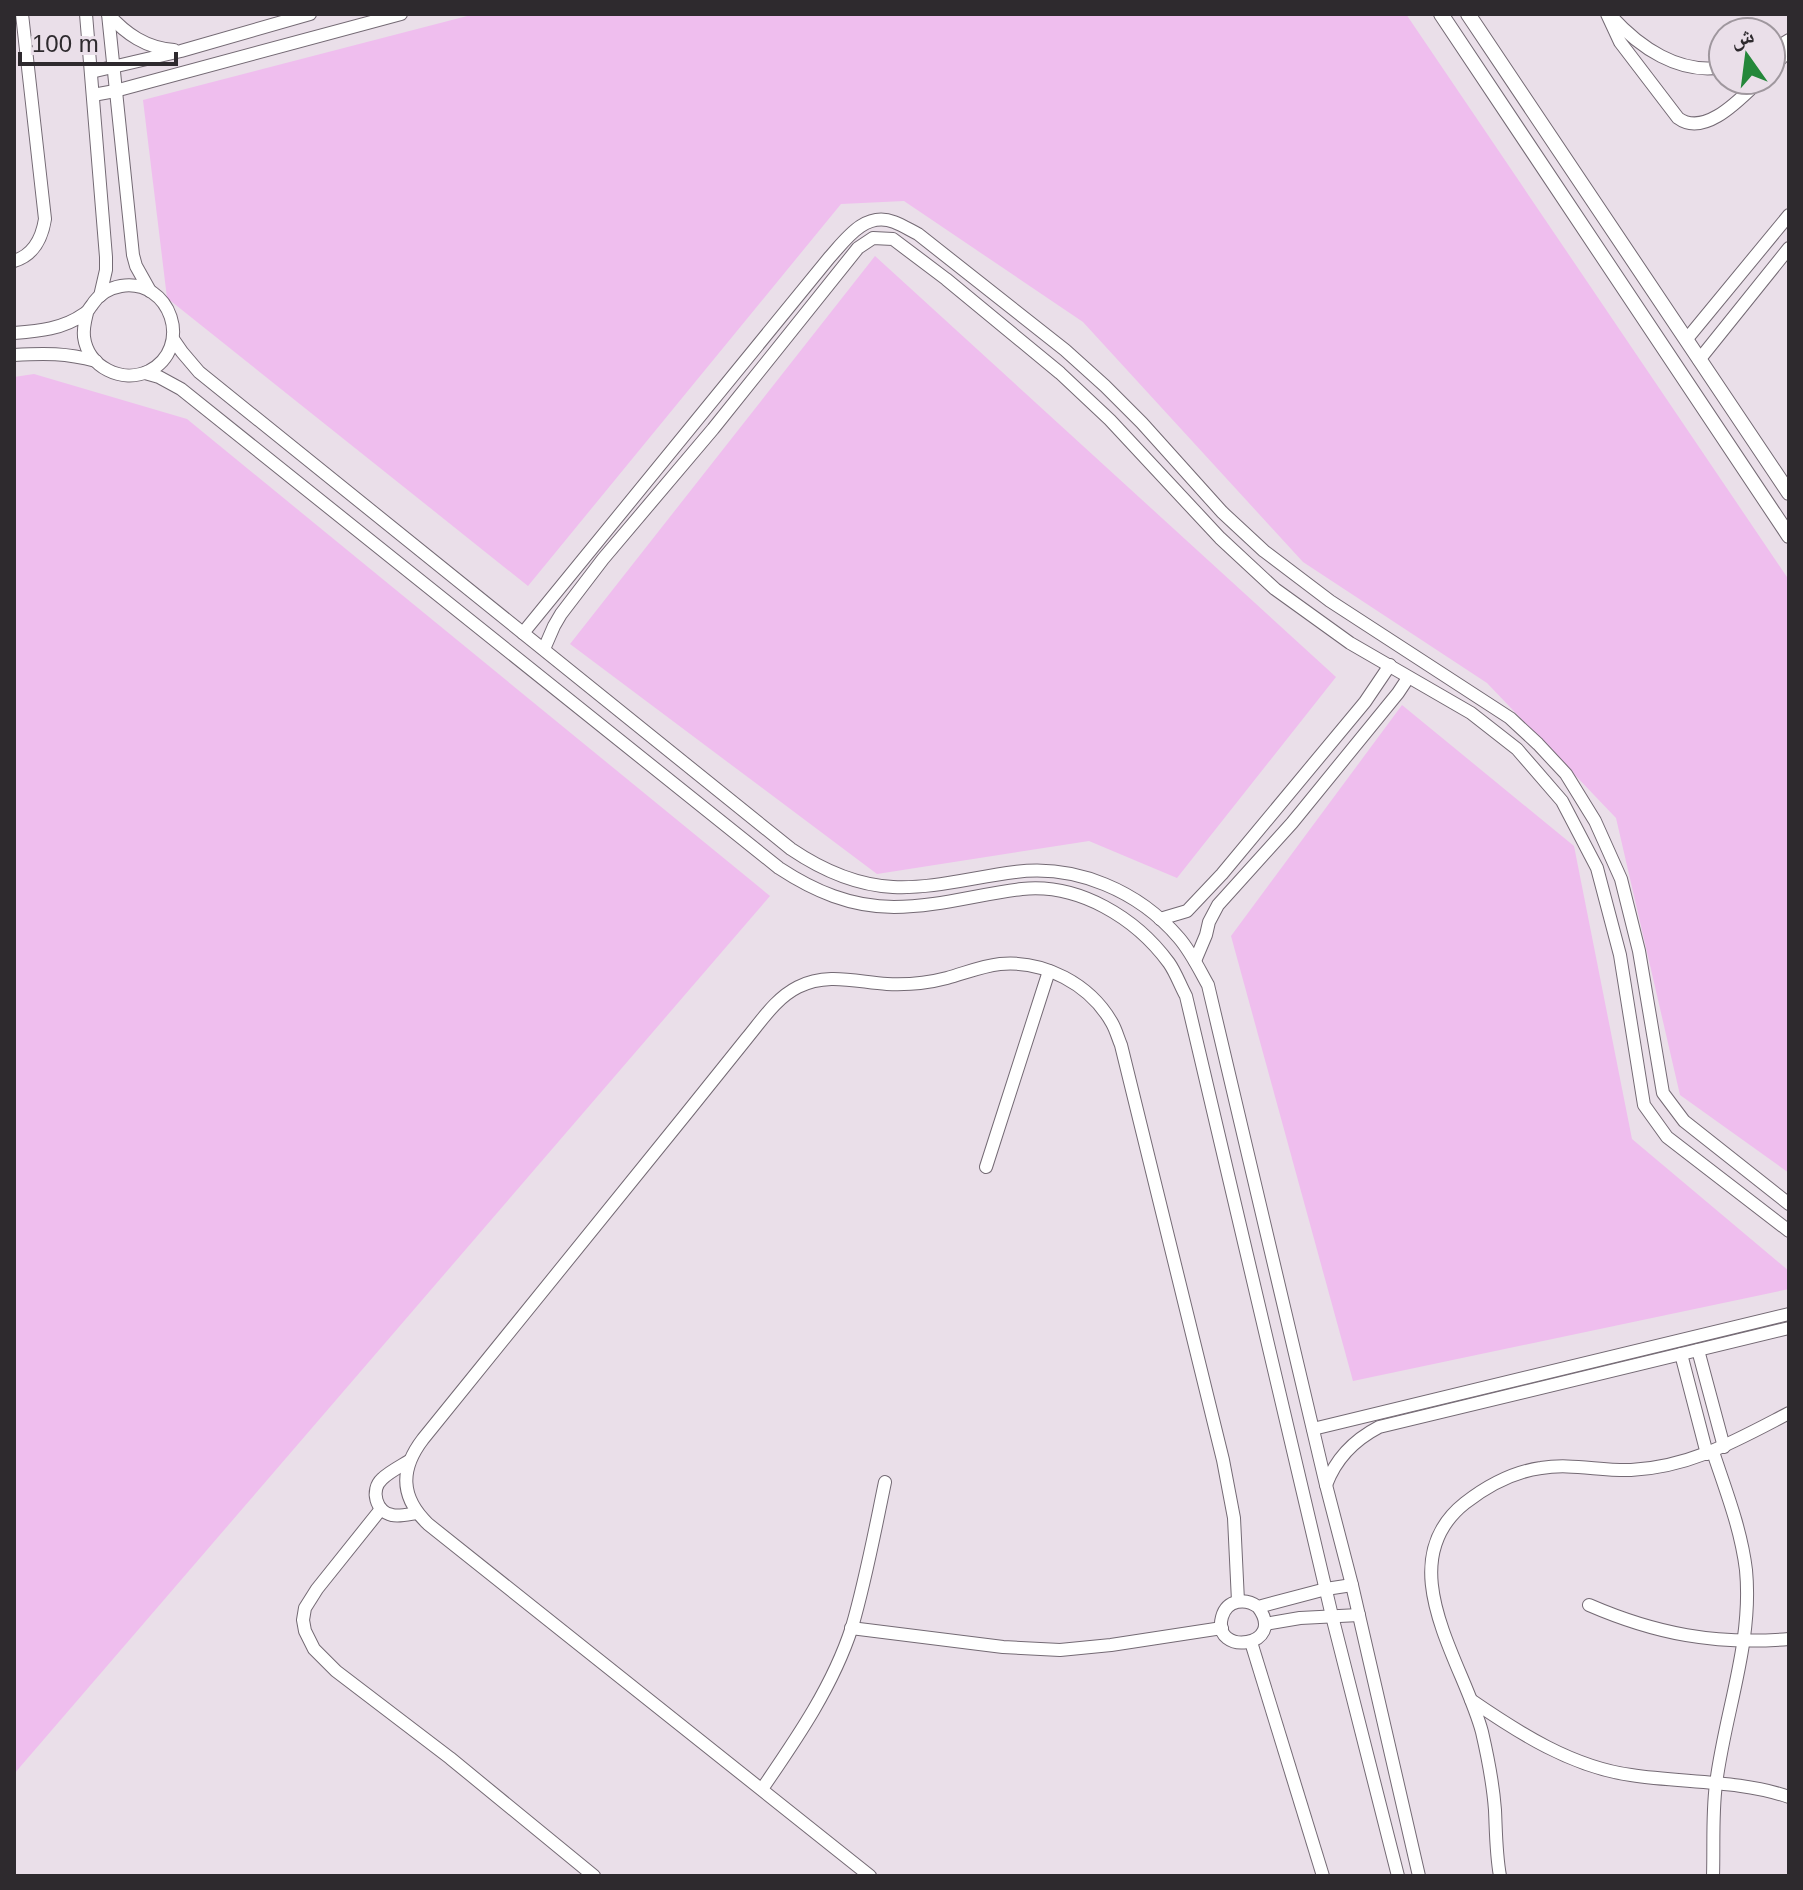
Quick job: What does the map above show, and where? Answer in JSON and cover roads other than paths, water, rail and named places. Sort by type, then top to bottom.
[{"type":"street","points":[[14,261],[34,249],[42,235],[45,219],[20,49],[22,14]]},
{"type":"street","points":[[86,14],[106,257],[100,296],[87,313],[84,338],[88,351],[106,370],[132,375],[145,373],[164,359],[170,350],[174,328],[167,306],[150,291],[133,255],[108,14]]},
{"type":"street","points":[[108,14],[133,37],[164,49],[181,51]]},
{"type":"street","points":[[91,72],[181,51],[310,14]]},
{"type":"street","points":[[93,95],[401,14]]},
{"type":"street","points":[[1441,14],[1789,536]]},
{"type":"street","points":[[1608,14],[1643,46],[1666,59],[1707,68]]},
{"type":"street","points":[[1608,14],[1620,42],[1684,123],[1711,119],[1730,109],[1743,96]]},
{"type":"street","points":[[1473,17],[1789,493]]},
{"type":"street","points":[[1686,340],[1789,215]]},
{"type":"street","points":[[523,633],[829,258],[859,226],[876,220],[894,222],[918,234],[1065,350],[1142,423],[1222,512],[1264,551],[1330,601],[1510,718],[1566,774],[1595,821],[1621,879],[1639,951],[1663,1093],[1684,1121],[1789,1204]]},
{"type":"street","points":[[544,649],[561,614],[603,559],[713,429],[858,248],[873,238],[893,239],[1060,373],[1110,420],[1220,538],[1275,589],[1350,643],[1471,713],[1517,749],[1562,801],[1597,868],[1620,955],[1644,1105],[1667,1137],[1789,1231]]},
{"type":"street","points":[[1699,360],[1789,248]]},
{"type":"street","points":[[100,296],[119,286],[150,291]]},
{"type":"street","points":[[14,333],[58,327],[87,313]]},
{"type":"street","points":[[173,339],[199,372],[813,864],[838,875],[878,885],[918,887],[1018,871],[1060,871],[1096,881],[1130,897],[1179,938],[1208,985],[1419,1876]]},
{"type":"street","points":[[14,355],[50,352],[96,361]]},
{"type":"street","points":[[145,373],[181,389],[766,858],[805,885],[833,897],[894,907],[1025,889],[1055,890],[1089,899],[1120,915],[1148,938],[1170,965],[1186,996],[1332,1616],[1398,1876]]},
{"type":"street","points":[[1160,919],[1187,911],[1204,894],[1365,702],[1390,665]]},
{"type":"street","points":[[1195,961],[1218,905],[1292,823],[1408,678]]},
{"type":"street","points":[[870,1876],[428,1524],[410,1501],[407,1488],[409,1461],[423,1439],[714,1078],[770,1010],[788,993],[809,982],[833,978],[887,984],[916,983],[944,979],[986,966],[1018,964],[1049,971],[1078,985],[1103,1010],[1113,1024],[1121,1045],[1230,1489],[1238,1601]]},
{"type":"street","points":[[986,1167],[1049,971]]},
{"type":"street","points":[[1313,1429],[1789,1314]]},
{"type":"street","points":[[1326,1485],[1334,1467],[1346,1452],[1379,1427],[1789,1328]]},
{"type":"street","points":[[1698,1350],[1715,1451]]},
{"type":"street","points":[[1681,1354],[1737,1525],[1747,1594],[1744,1641],[1716,1784],[1713,1876]]},
{"type":"street","points":[[1500,1876],[1492,1783],[1481,1727],[1437,1616],[1433,1597],[1433,1559],[1445,1523],[1477,1494],[1497,1482],[1537,1468],[1656,1468],[1715,1451],[1789,1413]]},
{"type":"street","points":[[409,1461],[382,1479],[376,1497],[381,1509],[393,1516],[417,1513]]},
{"type":"street","points":[[762,1789],[801,1734],[819,1702],[851,1628],[885,1482]]},
{"type":"street","points":[[381,1509],[305,1608],[305,1631],[314,1649],[336,1671],[450,1758],[594,1876]]},
{"type":"street","points":[[1258,1607],[1352,1585]]},
{"type":"street","points":[[1238,1601],[1249,1601],[1258,1607],[1265,1624],[1260,1635],[1251,1642],[1233,1641],[1222,1628],[1226,1609],[1238,1601]]},
{"type":"street","points":[[1589,1605],[1638,1625],[1680,1635],[1744,1641],[1789,1639]]},
{"type":"street","points":[[1265,1624],[1359,1615]]},
{"type":"street","points":[[851,1628],[1003,1647],[1060,1650],[1222,1628]]},
{"type":"street","points":[[1251,1642],[1323,1876]]},
{"type":"street","points":[[1471,1700],[1530,1738],[1594,1766],[1628,1775],[1756,1789],[1789,1797]]}]
